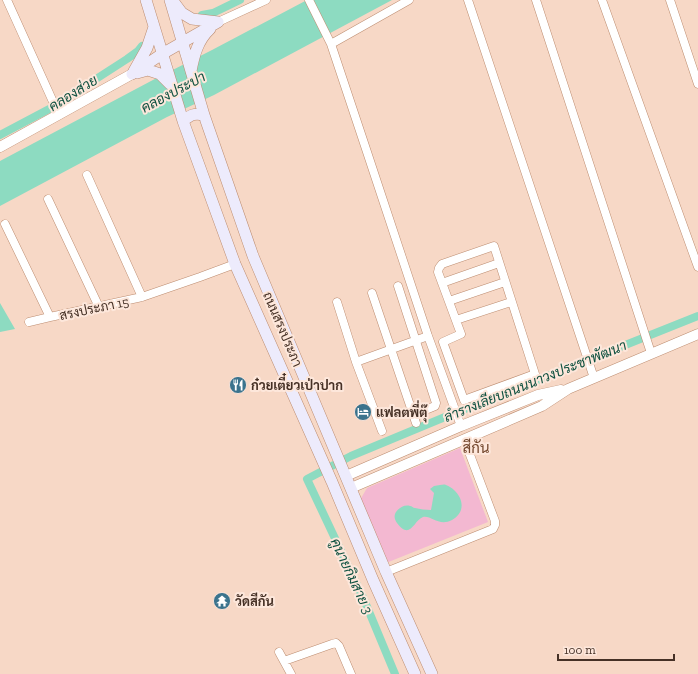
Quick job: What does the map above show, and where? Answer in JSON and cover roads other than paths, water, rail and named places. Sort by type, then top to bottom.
[{"type":"main road","points":[[171,0],[182,13],[192,19],[218,22]]},
{"type":"main road","name":"ถนนสรงประภา","points":[[171,0],[182,43],[190,59],[191,73],[200,104],[253,256],[350,488],[432,674]]},
{"type":"main road","points":[[132,74],[148,70],[164,72],[162,54],[148,1]]},
{"type":"main road","points":[[132,74],[162,54],[218,22]]},
{"type":"main road","points":[[190,59],[206,33],[218,22]]},
{"type":"main road","points":[[132,74],[147,48],[154,26]]},
{"type":"main road","name":"ถนนสรงประภา","points":[[164,72],[172,87],[235,264],[415,674]]},
{"type":"main road","points":[[182,117],[195,114],[204,115]]},
{"type":"main road","points":[[280,367],[296,359]]},
{"type":"main road","points":[[330,478],[344,471]]},
{"type":"main road","points":[[337,494],[350,488]]},
{"type":"street","points":[[218,22],[266,0]]},
{"type":"street","points":[[309,0],[330,40],[428,336],[461,426]]},
{"type":"street","points":[[330,40],[409,0]]},
{"type":"street","points":[[468,0],[594,378]]},
{"type":"street","points":[[536,0],[651,353]]},
{"type":"street","points":[[602,0],[698,267]]},
{"type":"street","points":[[670,0],[698,84]]},
{"type":"street","points":[[5,2],[56,109]]},
{"type":"street","points":[[0,147],[56,109],[132,74]]},
{"type":"street","points":[[87,175],[142,297]]},
{"type":"street","points":[[48,199],[99,307]]},
{"type":"street","name":"สรงประภา 15","points":[[5,224],[50,317],[142,297],[235,264]]},
{"type":"street","points":[[494,246],[499,263],[535,374],[464,400],[443,342],[461,334],[438,272],[439,268],[442,264],[494,246]]},
{"type":"street","points":[[442,283],[499,263]]},
{"type":"street","points":[[449,301],[505,282]]},
{"type":"street","points":[[372,293],[414,419],[435,406],[436,403],[398,286]]},
{"type":"street","points":[[337,302],[356,362],[382,431]]},
{"type":"street","points":[[456,320],[511,302]]},
{"type":"street","points":[[29,322],[50,317]]},
{"type":"street","points":[[350,488],[542,406],[568,389],[698,334]]},
{"type":"street","points":[[356,362],[428,336]]},
{"type":"street","points":[[344,471],[538,395],[568,389]]},
{"type":"street","points":[[386,572],[493,529],[495,521],[464,439]]},
{"type":"street","points":[[284,661],[332,644],[336,644],[339,646],[351,674]]},
{"type":"street","points":[[279,652],[291,674]]},
{"type":"water","name":"คลองประปา","points":[[307,0],[392,0],[214,95],[167,117],[0,206],[0,161]]},
{"type":"water","points":[[0,303],[15,329],[0,332]]},
{"type":"water","points":[[440,485],[450,487],[460,498],[462,506],[459,514],[447,522],[439,522],[423,517],[409,530],[401,528],[395,518],[397,510],[403,506],[411,506],[414,508],[431,510],[434,493],[430,489],[434,486]]},
{"type":"waterway","name":"คลองส่วย","points":[[202,15],[213,13],[240,0]]},
{"type":"waterway","name":"คลองส่วย","points":[[0,135],[51,108],[127,59],[142,46]]},
{"type":"waterway","name":"ลำรางเลียบถนนนาวงประชาพัฒนา","points":[[395,674],[365,602],[307,479],[351,456],[698,316]]},
{"type":"place","name":"ก๋วยเตี๋ยวเป่าปาก","points":[[238,385]]},
{"type":"place","name":"แฟลตพี่ตุ๊","points":[[363,412]]},
{"type":"place","name":"วัดสีกัน","points":[[222,601]]},
{"type":"district","name":"สีกัน","points":[[476,448]]},
{"type":"water label","name":"คูนายกิมสาย 3","points":[[352,576]]}]
